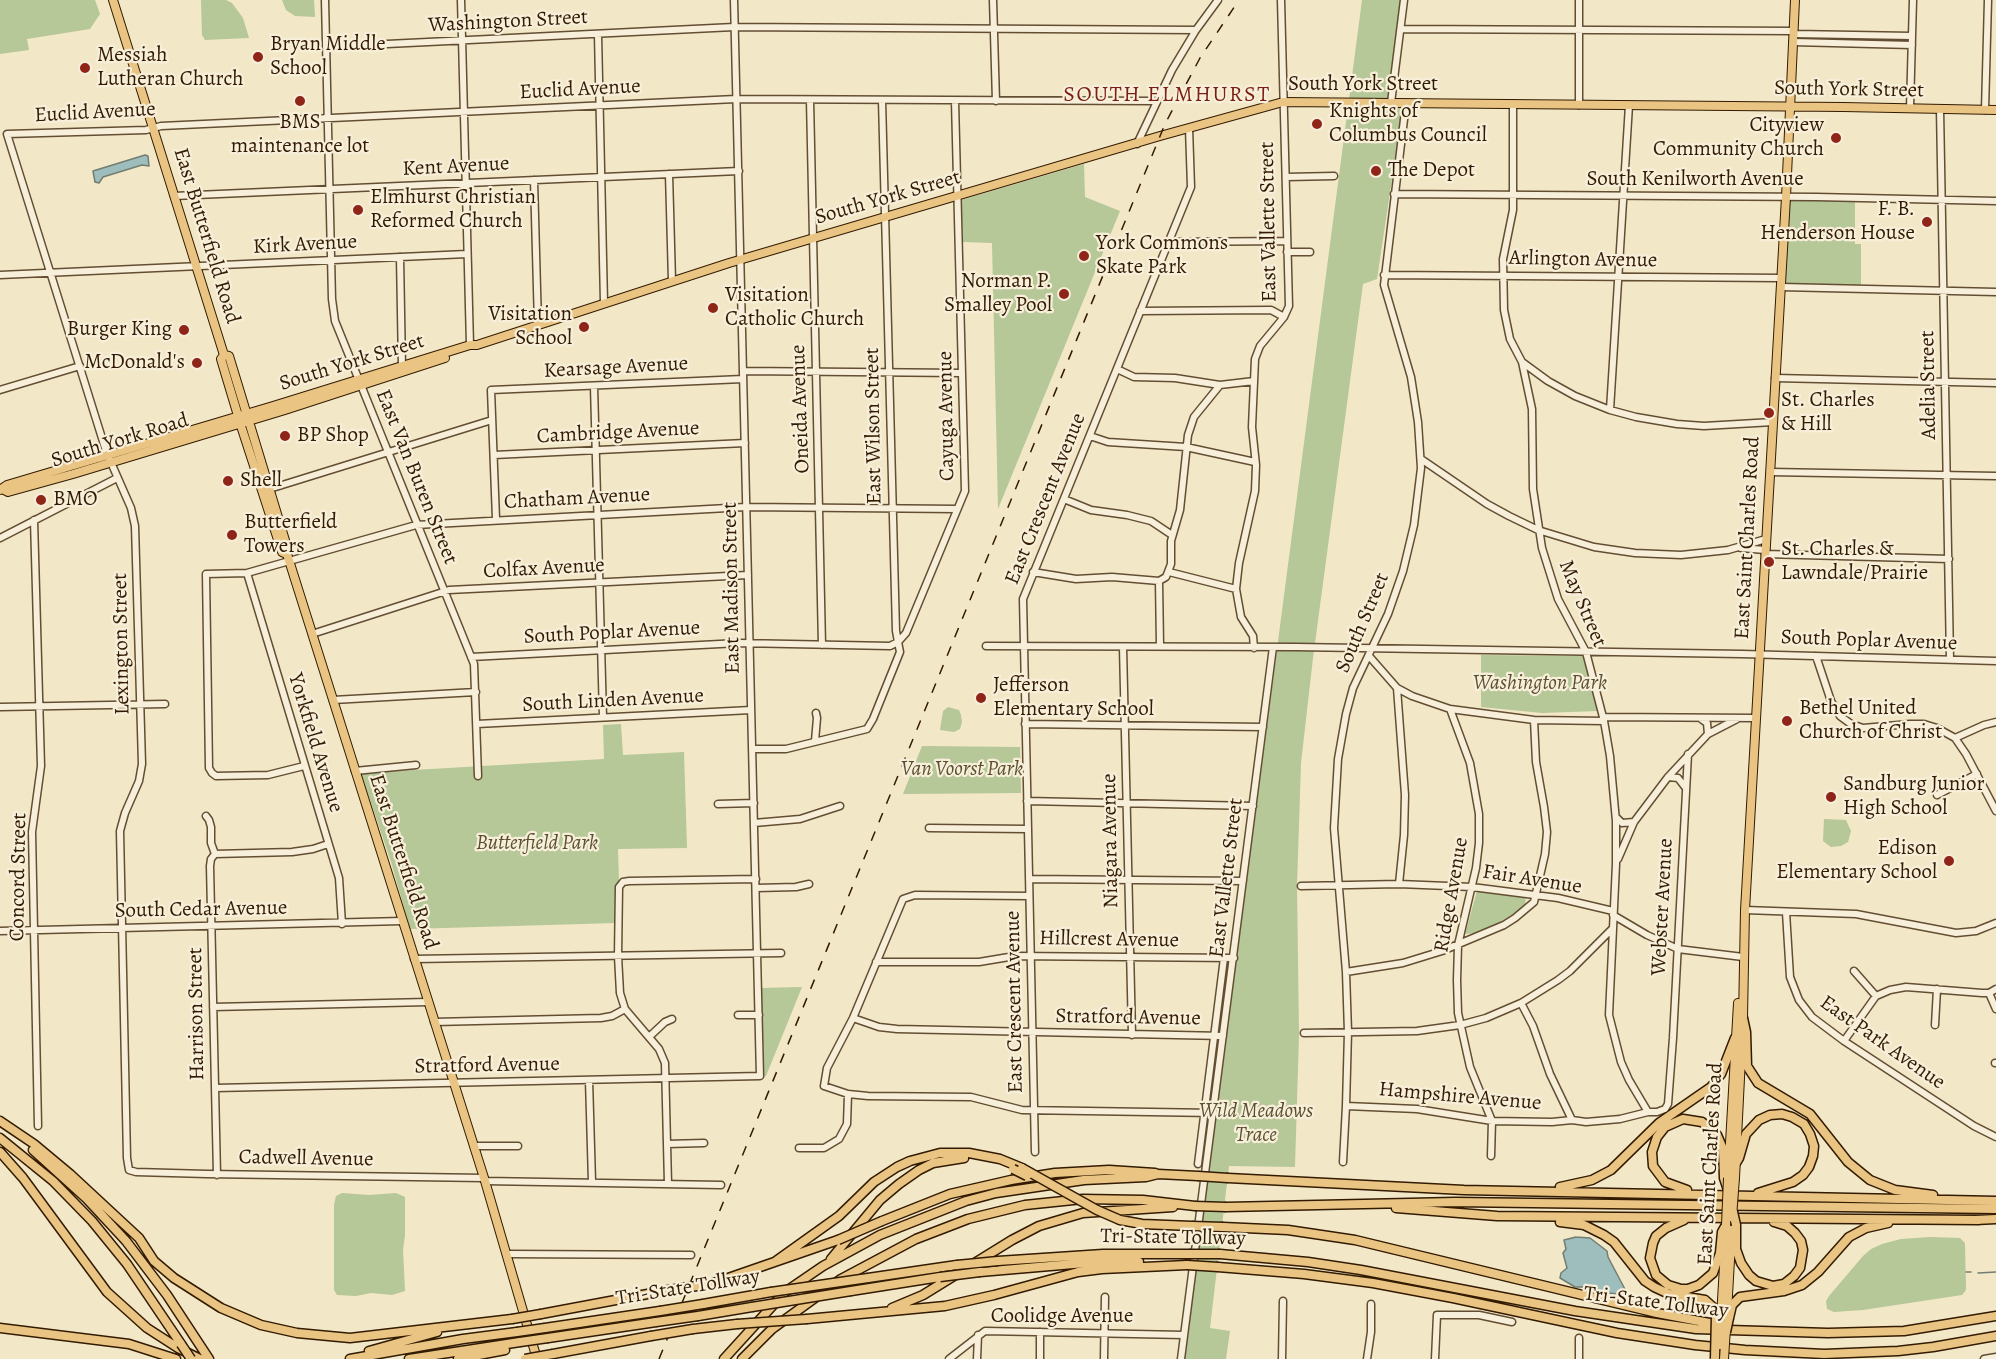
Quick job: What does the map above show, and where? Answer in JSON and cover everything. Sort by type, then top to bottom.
[{"type":"highway","points":[[1743,1018],[1746,1032],[1747,1066],[1752,1076],[1766,1089],[1810,1114],[1848,1162],[1862,1174],[1876,1183],[1896,1190],[1991,1201]]},
{"type":"highway","points":[[1519,1191],[1575,1184],[1592,1180],[1611,1170],[1659,1123],[1711,1087],[1721,1074],[1735,1038]]},
{"type":"highway","points":[[1736,1163],[1746,1134],[1754,1124],[1767,1116],[1777,1114],[1792,1117],[1804,1124],[1810,1134],[1814,1146],[1813,1156],[1803,1175],[1785,1185],[1752,1195]]},
{"type":"highway","points":[[1702,1194],[1677,1188],[1665,1182],[1653,1166],[1652,1152],[1657,1137],[1668,1124],[1679,1119],[1699,1121],[1711,1128],[1717,1136],[1723,1149],[1729,1178],[1728,1190]]},
{"type":"highway","points":[[0,1122],[34,1144],[70,1173],[139,1238],[154,1261],[174,1278],[221,1308],[261,1325],[297,1333],[350,1338],[512,1319],[711,1284],[838,1240],[950,1194],[1055,1173],[1109,1170],[1228,1178],[1519,1191],[1991,1201]]},
{"type":"highway","points":[[0,1122],[64,1177],[111,1224],[154,1277],[205,1358]]},
{"type":"highway","points":[[0,1138],[47,1175],[92,1221],[127,1264],[191,1359]]},
{"type":"highway","points":[[0,1152],[23,1178],[107,1292],[147,1328],[178,1348],[205,1358]]},
{"type":"highway","points":[[776,1261],[838,1216],[885,1174],[910,1161],[940,1153],[969,1153],[1000,1159],[1056,1191],[1066,1193],[1120,1220],[1148,1224],[1288,1230],[1355,1240],[1657,1313],[1706,1321],[1747,1332]]},
{"type":"highway","points":[[824,1266],[880,1200],[919,1170],[943,1160],[970,1158],[1018,1168]]},
{"type":"highway","points":[[724,1359],[786,1292],[824,1266],[880,1235],[966,1201],[1035,1186],[1084,1180],[1146,1178],[1158,1174]]},
{"type":"highway","points":[[742,1359],[772,1329],[841,1279],[916,1239],[968,1219],[1025,1205],[1083,1199],[1143,1200],[1226,1207],[1479,1203],[1996,1209]]},
{"type":"highway","points":[[1381,1205],[1402,1210],[1497,1216],[1979,1220]]},
{"type":"highway","points":[[856,1316],[884,1310],[923,1296],[1012,1240],[1039,1226],[1083,1213],[1193,1206]]},
{"type":"highway","points":[[1733,1212],[1731,1225],[1736,1249],[1749,1275],[1763,1284],[1773,1286],[1784,1284],[1800,1268],[1803,1250],[1801,1241],[1786,1226],[1753,1218]]},
{"type":"highway","points":[[1497,1216],[1507,1220],[1575,1223],[1592,1228],[1614,1242],[1646,1281],[1654,1287],[1669,1294],[1705,1300],[1723,1317],[1726,1332]]},
{"type":"highway","points":[[1692,1218],[1660,1231],[1651,1250],[1650,1258],[1656,1275],[1668,1285],[1677,1288],[1694,1288],[1713,1273],[1719,1260],[1722,1232],[1731,1225]]},
{"type":"highway","points":[[1716,1359],[1723,1317],[1740,1297],[1784,1291],[1802,1285],[1818,1272],[1849,1238],[1866,1228],[1894,1222],[1996,1219]]},
{"type":"highway","name":"Tri-State Tollway","points":[[348,1359],[463,1339],[957,1265],[1103,1254],[1220,1254],[1299,1262],[1361,1270],[1575,1311],[1671,1326],[1747,1332],[1905,1331],[1996,1316]]},
{"type":"highway","name":"Tri-State Tollway","points":[[409,1359],[521,1345],[580,1333],[940,1277],[1128,1261],[1304,1274],[1364,1282],[1627,1334],[1745,1350],[1824,1354],[1898,1351],[1996,1336]]},
{"type":"highway","points":[[524,1359],[693,1329],[856,1316],[954,1304],[1078,1272],[1187,1265]]},
{"type":"highway","points":[[348,1359],[464,1325]]},
{"type":"highway","points":[[0,1328],[129,1344],[176,1359]]},
{"type":"highway","points":[[458,1359],[521,1345]]},
{"type":"main road","name":"East Butterfield Road","points":[[113,0],[224,355],[221,359],[233,398],[255,439],[266,490]]},
{"type":"main road","name":"East Saint Charles Road","points":[[1729,1178],[1736,1163],[1743,1018],[1745,910],[1786,197],[1795,0]]},
{"type":"main road","name":"South York Street","points":[[244,418],[265,416],[402,367],[813,238],[1283,102],[1996,110]]},
{"type":"main road","name":"South York Street","points":[[244,418],[471,350],[473,345]]},
{"type":"main road","name":"East Butterfield Road","points":[[224,355],[229,356],[244,418],[266,490],[287,548],[288,558],[518,1290]]},
{"type":"main road","points":[[226,419],[233,398]]},
{"type":"main road","points":[[255,439],[258,424],[265,416]]},
{"type":"main road","name":"South York Road","points":[[109,460],[226,419],[244,418]]},
{"type":"main road","name":"South York Road","points":[[1,489],[7,484],[109,460],[244,418]]},
{"type":"main road","name":"East Saint Charles Road","points":[[1733,1212],[1729,1178],[1735,1038],[1743,972]]},
{"type":"main road","name":"East Saint Charles Road","points":[[1723,1317],[1731,1225],[1728,1190]]},
{"type":"main road","points":[[518,1290],[518,1297],[537,1359]]},
{"type":"main road","points":[[518,1290],[542,1359]]},
{"type":"main road","points":[[1724,1359],[1726,1332]]},
{"type":"street","name":"East Van Buren Street","points":[[325,0],[332,299],[335,321],[475,667],[478,776]]},
{"type":"street","points":[[461,0],[467,254],[473,345]]},
{"type":"street","name":"East Madison Street","points":[[734,0],[760,1076]]},
{"type":"street","points":[[993,0],[996,101]]},
{"type":"street","points":[[1137,144],[1156,101],[1196,30],[1218,0]]},
{"type":"street","name":"East Vallette Street","points":[[1254,648],[1253,636],[1244,624],[1239,610],[1236,589],[1241,551],[1254,503],[1255,462],[1252,427],[1255,359],[1264,339],[1284,317],[1289,306],[1281,0]]},
{"type":"street","points":[[1391,103],[1404,0]]},
{"type":"street","points":[[1579,0],[1579,105]]},
{"type":"street","points":[[1910,108],[1913,0]]},
{"type":"street","points":[[1985,110],[1988,0]]},
{"type":"street","name":"Washington Street","points":[[326,47],[734,27],[1196,30]]},
{"type":"street","points":[[1401,29],[1912,36]]},
{"type":"street","points":[[598,35],[604,303]]},
{"type":"street","points":[[1793,36],[1912,45]]},
{"type":"street","name":"Euclid Avenue","points":[[7,134],[736,99],[1156,101]]},
{"type":"street","name":"Oneida Avenue","points":[[810,100],[822,645]]},
{"type":"street","name":"East Wilson Street","points":[[882,100],[898,642]]},
{"type":"street","name":"Cayuga Avenue","points":[[816,741],[862,732],[870,724],[900,652],[898,642],[906,633],[966,485],[955,100]]},
{"type":"street","name":"South Street","points":[[1343,1162],[1347,1106],[1348,1032],[1346,972],[1334,820],[1338,759],[1353,688],[1397,593],[1410,549],[1418,505],[1421,459],[1417,411],[1411,377],[1384,285],[1406,103]]},
{"type":"street","name":"May Street","points":[[1513,104],[1512,219],[1504,251],[1503,301],[1508,331],[1522,362],[1532,418],[1533,489],[1545,560],[1565,614],[1586,652],[1604,719],[1616,817],[1616,864],[1608,1007],[1611,1027],[1624,1071],[1648,1112]]},
{"type":"street","points":[[1610,410],[1629,105]]},
{"type":"street","name":"Adelia Street","points":[[1940,109],[1950,660]]},
{"type":"street","name":"East Crescent Avenue","points":[[1035,1152],[1023,599],[1191,185],[1190,128]]},
{"type":"street","name":"Lexington Street","points":[[7,134],[109,460],[131,508],[135,526],[141,772],[121,827],[129,1170]]},
{"type":"street","name":"Kent Avenue","points":[[174,196],[739,171]]},
{"type":"street","points":[[669,174],[672,281]]},
{"type":"street","points":[[1286,177],[1334,176]]},
{"type":"street","points":[[534,180],[538,325]]},
{"type":"street","name":"South Kenilworth Avenue","points":[[1394,194],[1996,201]]},
{"type":"street","points":[[1168,242],[1287,241]]},
{"type":"street","points":[[1287,252],[1310,252]]},
{"type":"street","name":"Kirk Avenue","points":[[0,275],[467,254]]},
{"type":"street","points":[[400,257],[402,367]]},
{"type":"street","name":"Arlington Avenue","points":[[1384,275],[1781,278]]},
{"type":"street","points":[[1780,288],[1996,292]]},
{"type":"street","points":[[1140,310],[1270,310],[1284,317]]},
{"type":"street","points":[[1522,362],[1560,388],[1610,410],[1649,420],[1720,426],[1773,422]]},
{"type":"street","points":[[0,390],[81,366]]},
{"type":"street","points":[[1118,369],[1134,376],[1175,378],[1220,385],[1254,381]]},
{"type":"street","name":"Kearsage Avenue","points":[[492,420],[491,390],[816,372],[962,373]]},
{"type":"street","points":[[1775,378],[1996,383]]},
{"type":"street","points":[[1033,572],[1076,579],[1112,577],[1159,581],[1166,577],[1169,572],[1172,535],[1182,499],[1186,447],[1194,417],[1220,385]]},
{"type":"street","points":[[594,386],[603,717]]},
{"type":"street","points":[[266,490],[492,420],[496,519]]},
{"type":"street","points":[[1090,436],[1108,441],[1186,447],[1255,462]]},
{"type":"street","name":"Cambridge Avenue","points":[[494,455],[745,443]]},
{"type":"street","points":[[1421,459],[1487,504],[1539,530],[1584,544],[1635,553],[1682,555],[1737,548],[1766,539]]},
{"type":"street","points":[[1770,472],[1996,476]]},
{"type":"street","name":"South York Road","points":[[0,537],[117,477]]},
{"type":"street","points":[[1064,499],[1091,510],[1145,519],[1172,535]]},
{"type":"street","name":"Chatham Avenue","points":[[304,766],[268,775],[216,776],[209,768],[206,574],[247,573],[288,558],[416,525],[746,507],[957,509]]},
{"type":"street","name":"Concord Street","points":[[34,520],[40,775],[32,832],[38,1126]]},
{"type":"street","points":[[1737,548],[1765,552],[1949,559]]},
{"type":"street","points":[[1169,572],[1236,589]]},
{"type":"street","name":"Yorkfield Avenue","points":[[247,573],[341,886],[342,924]]},
{"type":"street","name":"Colfax Avenue","points":[[312,634],[444,592],[748,575]]},
{"type":"street","points":[[1159,581],[1160,646]]},
{"type":"street","name":"South Poplar Avenue","points":[[471,657],[750,644],[890,646],[898,642]]},
{"type":"street","points":[[986,646],[1254,648]]},
{"type":"street","name":"Niagara Avenue","points":[[1123,647],[1132,1035]]},
{"type":"street","name":"East Vallette Street","points":[[1181,1359],[1273,647]]},
{"type":"street","name":"South Poplar Avenue","points":[[1254,648],[1370,652],[1759,654],[1996,661]]},
{"type":"street","points":[[1370,652],[1397,688],[1450,710],[1534,720],[1756,718]]},
{"type":"street","points":[[1816,656],[1833,706],[1840,716],[1855,726],[1869,729],[1924,724],[1955,738],[1994,802],[1996,811]]},
{"type":"street","points":[[1397,688],[1405,795],[1399,884]]},
{"type":"street","points":[[333,700],[476,692]]},
{"type":"street","points":[[0,707],[165,704]]},
{"type":"street","name":"South Linden Avenue","points":[[477,724],[751,710]]},
{"type":"street","name":"Ridge Avenue","points":[[1450,710],[1470,763],[1478,803],[1479,843],[1472,887],[1458,945],[1456,980],[1460,1025],[1470,1067],[1492,1121],[1491,1156]]},
{"type":"street","points":[[752,748],[784,749],[816,741],[818,718],[816,713]]},
{"type":"street","points":[[1699,717],[1707,723],[1708,734]]},
{"type":"street","points":[[1616,864],[1634,822],[1667,777],[1708,734],[1737,718]]},
{"type":"street","points":[[1346,972],[1402,963],[1458,945],[1515,918],[1534,902],[1545,854],[1547,832],[1536,762],[1534,720]]},
{"type":"street","points":[[1955,738],[1996,722]]},
{"type":"street","points":[[1025,724],[1263,727]]},
{"type":"street","name":"Webster Avenue","points":[[1671,1061],[1688,754]]},
{"type":"street","points":[[355,771],[416,765]]},
{"type":"street","points":[[1937,795],[1977,774]]},
{"type":"street","points":[[1667,777],[1678,778],[1686,792]]},
{"type":"street","points":[[1027,801],[1253,806]]},
{"type":"street","points":[[718,804],[754,803]]},
{"type":"street","points":[[754,823],[800,819],[840,806]]},
{"type":"street","name":"Harrison Street","points":[[206,816],[211,827],[211,843],[215,854],[210,866],[217,1174]]},
{"type":"street","points":[[1616,817],[1622,823],[1634,822]]},
{"type":"street","points":[[929,828],[1028,829]]},
{"type":"street","points":[[215,854],[292,852],[314,849],[328,844]]},
{"type":"street","points":[[668,1184],[666,1078],[663,1058],[649,1037],[625,1009],[620,993],[618,891],[621,884],[629,881],[756,879]]},
{"type":"street","points":[[1029,879],[1243,881]]},
{"type":"street","points":[[756,888],[796,887],[809,884]]},
{"type":"street","name":"Fair Avenue","points":[[1301,886],[1399,884],[1472,887],[1537,895],[1613,913],[1647,935],[1678,949],[1743,957]]},
{"type":"street","points":[[1029,896],[915,895],[903,899],[853,1018],[827,1068],[824,1086],[848,1094],[971,1097],[1012,1109],[1214,1113]]},
{"type":"street","points":[[1745,910],[1867,916],[1956,933],[1976,931],[1996,923]]},
{"type":"street","name":"East Park Avenue","points":[[1786,912],[1788,969],[1794,991],[1812,1017],[1844,1041],[1974,1126],[1996,1137]]},
{"type":"street","name":"South Cedar Avenue","points":[[0,931],[402,921]]},
{"type":"street","points":[[1304,1033],[1393,1033],[1460,1025],[1521,1003],[1570,971],[1612,928]]},
{"type":"street","points":[[414,959],[781,953]]},
{"type":"street","name":"Hillcrest Avenue","points":[[876,962],[979,962],[1015,956],[1234,958]]},
{"type":"street","name":"East Vallette Street","points":[[1198,1164],[1224,958]]},
{"type":"street","points":[[1854,971],[1876,996]]},
{"type":"street","points":[[1844,1041],[1876,996],[1900,987],[1989,993],[1996,989]]},
{"type":"street","points":[[1935,1025],[1937,989]]},
{"type":"street","points":[[1989,993],[1996,1009]]},
{"type":"street","points":[[213,1007],[428,1002]]},
{"type":"street","points":[[1521,1003],[1533,1026],[1550,1074],[1572,1120]]},
{"type":"street","points":[[434,1022],[601,1018],[612,1016],[625,1009]]},
{"type":"street","points":[[738,1015],[759,1015]]},
{"type":"street","name":"Stratford Avenue","points":[[853,1018],[879,1027],[897,1029],[1223,1036]]},
{"type":"street","points":[[649,1037],[665,1022],[672,1019]]},
{"type":"street","name":"Hampshire Avenue","points":[[1347,1106],[1417,1109],[1492,1121],[1572,1120],[1586,1122],[1620,1119],[1648,1112],[1660,1112],[1668,1104],[1671,1061]]},
{"type":"street","name":"Stratford Avenue","points":[[215,1088],[760,1076]]},
{"type":"street","points":[[589,1080],[592,1182]]},
{"type":"street","points":[[799,1148],[824,1148],[839,1139],[847,1124],[848,1094]]},
{"type":"street","points":[[667,1144],[704,1143]]},
{"type":"street","points":[[474,1146],[518,1146]]},
{"type":"street","name":"Cadwell Avenue","points":[[129,1170],[136,1172],[721,1185]]},
{"type":"street","points":[[507,1254],[691,1255]]},
{"type":"street","points":[[1104,1359],[1105,1297]]},
{"type":"street","points":[[1282,1359],[1283,1301]]},
{"type":"street","points":[[1366,1359],[1371,1332],[1371,1305]]},
{"type":"street","points":[[1435,1359],[1437,1315],[1479,1316],[1512,1322]]},
{"type":"street","name":"Coolidge Avenue","points":[[949,1359],[985,1331],[1184,1335]]},
{"type":"street","points":[[1040,1332],[1040,1359]]},
{"type":"street","points":[[977,1359],[978,1335]]},
{"type":"street","points":[[1579,1338],[1579,1359]]},
{"type":"street","points":[[1984,1359],[1996,1357]]},
{"type":"green space","points":[[0,0],[95,0],[100,14],[90,29],[27,39],[29,50],[0,54]]},
{"type":"green space","points":[[201,0],[226,0],[232,3],[243,18],[249,38],[205,40],[202,35]]},
{"type":"green space","points":[[282,0],[314,0],[315,17],[295,16],[286,10]]},
{"type":"green space","name":"Wild Meadows Trace","points":[[1362,0],[1403,0],[1388,105],[1403,106],[1377,279],[1363,284],[1301,763],[1297,886],[1299,1035],[1295,1167],[1229,1166],[1210,1328],[1230,1331],[1226,1359],[1184,1359]]},
{"type":"green space","points":[[1084,164],[1085,197],[1120,211],[998,509],[992,243],[963,242],[961,200]]},
{"type":"green space","points":[[1789,199],[1855,201],[1855,244],[1861,244],[1861,286],[1784,284]]},
{"type":"green space","name":"Washington Park","points":[[1481,655],[1583,656],[1598,711],[1542,713],[1481,707]]},
{"type":"green space","points":[[948,707],[959,710],[961,715],[960,729],[954,732],[940,730],[943,711]]},
{"type":"green space","name":"Butterfield Park","points":[[621,724],[623,755],[684,752],[687,848],[618,849],[619,881],[615,889],[616,923],[410,929],[391,862],[361,773],[604,759],[603,725]]},
{"type":"green space","name":"Van Voorst Park","points":[[922,746],[1020,747],[1021,793],[903,794]]},
{"type":"green space","points":[[1824,819],[1846,820],[1851,831],[1848,842],[1841,846],[1831,847],[1823,841]]},
{"type":"green space","points":[[1477,891],[1526,896],[1525,906],[1510,917],[1478,933],[1465,934]]},
{"type":"green space","points":[[802,987],[766,1076],[762,1076],[760,988]]},
{"type":"green space","points":[[342,1193],[369,1195],[396,1193],[405,1197],[403,1250],[405,1291],[392,1295],[371,1293],[356,1296],[337,1295],[334,1290],[334,1205],[336,1196]]},
{"type":"green space","points":[[1960,1238],[1965,1243],[1966,1290],[1962,1295],[1863,1310],[1834,1312],[1827,1309],[1826,1301],[1829,1296],[1871,1249],[1901,1239]]},
{"type":"water","points":[[148,156],[149,166],[142,165],[103,177],[99,183],[95,182],[93,171]]},
{"type":"water","points":[[1576,1237],[1590,1238],[1607,1251],[1628,1295],[1598,1292],[1590,1287],[1575,1287],[1560,1278],[1561,1273],[1567,1268],[1563,1253],[1566,1249],[1564,1240]]},
{"type":"waterway","points":[[1966,1272],[1971,1272]]},
{"type":"waterway","points":[[1978,1273],[1996,1272]]},
{"type":"railway","points":[[659,1359],[1165,124],[1200,58],[1239,0]]},
{"type":"place","name":"Bryan Middle School","points":[[258,57]]},
{"type":"place","name":"Messiah Lutheran Church","points":[[85,68]]},
{"type":"place","name":"BMS maintenance lot","points":[[300,101]]},
{"type":"place","name":"Knights of Columbus Council","points":[[1317,124]]},
{"type":"place","name":"Cityview Community Church","points":[[1836,138]]},
{"type":"place","name":"The Depot","points":[[1376,171]]},
{"type":"place","name":"Elmhurst Christian Reformed Church","points":[[358,210]]},
{"type":"place","name":"F. B. Henderson House","points":[[1927,222]]},
{"type":"place","name":"York Commons Skate Park","points":[[1084,256]]},
{"type":"place","name":"Norman P. Smalley Pool","points":[[1064,294]]},
{"type":"place","name":"Visitation Catholic Church","points":[[713,308]]},
{"type":"place","name":"Visitation School","points":[[584,327]]},
{"type":"place","name":"Burger King","points":[[184,330]]},
{"type":"place","name":"McDonald's","points":[[197,363]]},
{"type":"place","name":"St. Charles & Hill","points":[[1769,413]]},
{"type":"place","name":"BP Shop","points":[[285,436]]},
{"type":"place","name":"Shell","points":[[228,481]]},
{"type":"place","name":"BMO","points":[[41,500]]},
{"type":"place","name":"Butterfield Towers","points":[[232,535]]},
{"type":"place","name":"St. Charles & Lawndale/Prairie","points":[[1769,562]]},
{"type":"place","name":"Jefferson Elementary School","points":[[981,698]]},
{"type":"place","name":"Bethel United Church of Christ","points":[[1787,721]]},
{"type":"place","name":"Sandburg Junior High School","points":[[1831,797]]},
{"type":"place","name":"Edison Elementary School","points":[[1949,861]]},
{"type":"district","name":"SOUTH ELMHURST","points":[[1167,96]]}]
